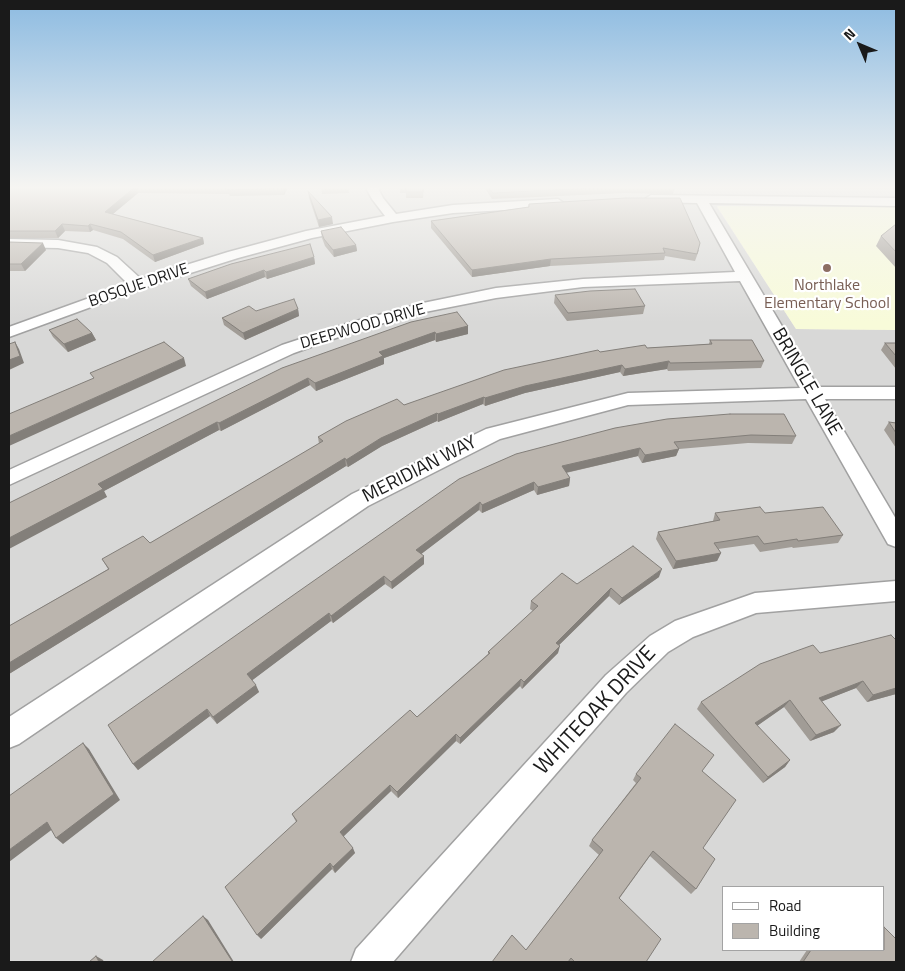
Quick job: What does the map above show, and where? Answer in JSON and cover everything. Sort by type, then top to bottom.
[{"type":"street","name":"BOSQUE DRIVE","points":[[9,332],[138,285],[233,255],[325,232]]},
{"type":"street","name":"BRINGLE LANE","points":[[720,232],[896,538]]},
{"type":"street","points":[[9,243],[58,244],[92,250],[112,260],[138,285]]},
{"type":"street","name":"DEEPWOOD DRIVE","points":[[9,478],[288,349],[354,326],[423,308],[496,293],[583,283],[745,276]]},
{"type":"street","name":"MERIDIAN WAY","points":[[9,734],[360,500],[493,434],[628,399],[812,393],[896,393]]},
{"type":"street","name":"WHITEOAK DRIVE","points":[[369,962],[610,692],[659,644],[684,630],[755,603],[866,592],[896,591]]},
{"type":"shaded area","points":[[9,232],[733,232],[796,329],[896,330],[896,962],[9,962]]},
{"type":"shaded area","name":"Northlake Elementary School","points":[[734,232],[896,232],[896,330],[796,329]]},
{"type":"building","points":[[121,232],[182,232],[203,238],[153,255]]},
{"type":"building","points":[[321,232],[345,232],[356,245],[333,250],[324,239]]},
{"type":"building","points":[[440,232],[695,232],[700,243],[697,254],[663,248],[665,253],[551,259],[472,270]]},
{"type":"building","points":[[886,232],[896,232],[896,252],[881,236]]},
{"type":"building","points":[[9,242],[43,243],[21,264],[9,264]]},
{"type":"building","points":[[310,244],[314,257],[266,272],[264,270],[205,292],[188,279],[231,264]]},
{"type":"building","points":[[635,289],[645,306],[568,313],[555,295],[590,291]]},
{"type":"building","points":[[294,299],[298,309],[243,333],[222,318],[249,306],[256,311]]},
{"type":"building","points":[[457,312],[468,326],[436,334],[435,332],[379,352],[383,356],[315,383],[308,378],[219,423],[217,422],[98,484],[103,489],[9,538],[9,503],[282,368],[411,322]]},
{"type":"building","points":[[77,319],[92,333],[64,344],[49,330]]},
{"type":"building","points":[[710,340],[752,340],[764,361],[670,363],[669,361],[625,369],[622,365],[525,386],[484,397],[437,413],[381,438],[346,460],[345,458],[9,663],[9,626],[109,569],[102,559],[143,536],[150,543],[323,441],[318,437],[346,421],[397,399],[404,405],[504,370],[598,350],[600,352],[645,345],[647,348],[712,344]]},
{"type":"building","points":[[15,342],[20,356],[9,360],[9,344]]},
{"type":"building","points":[[164,342],[184,358],[9,436],[9,414],[94,378],[90,373]]},
{"type":"building","points":[[885,343],[896,343],[896,356]]},
{"type":"building","points":[[730,414],[784,414],[796,436],[751,435],[674,442],[679,449],[645,455],[640,448],[562,466],[570,478],[538,487],[534,482],[482,505],[480,502],[416,550],[424,556],[391,582],[384,576],[331,616],[329,613],[247,674],[256,685],[213,717],[207,709],[133,764],[108,725],[459,479],[516,454],[615,428],[667,419]]},
{"type":"building","points":[[889,422],[896,423],[896,433]]},
{"type":"building","points":[[760,507],[765,513],[823,507],[843,535],[764,544],[758,536],[714,543],[721,553],[676,561],[658,532],[720,520],[715,513]]},
{"type":"building","points":[[633,546],[662,569],[622,598],[611,588],[556,643],[560,646],[524,682],[521,679],[460,738],[456,734],[397,792],[390,785],[340,832],[353,848],[333,867],[330,863],[257,935],[225,887],[297,821],[292,814],[410,710],[417,717],[490,653],[488,652],[538,606],[531,601],[562,573],[577,584]]},
{"type":"building","points":[[891,635],[896,640],[896,688],[873,695],[863,681],[819,698],[841,725],[816,735],[790,700],[755,723],[790,760],[768,777],[701,702],[760,664],[813,645],[820,653]]},
{"type":"building","points":[[675,724],[714,755],[702,771],[736,800],[703,848],[715,859],[696,889],[653,851],[619,898],[661,939],[646,962],[575,962],[571,958],[568,962],[492,962],[512,935],[526,950],[603,850],[592,840],[641,778],[636,774]]},
{"type":"building","points":[[83,743],[114,794],[56,838],[47,822],[9,850],[9,796]]},
{"type":"building","points":[[203,916],[231,962],[152,962]]},
{"type":"building","points":[[885,928],[896,939],[896,962],[803,962],[810,951],[885,951]]},
{"type":"building","points":[[96,956],[99,962],[89,962]]},
{"type":"place","name":"Northlake Elementary School","points":[[827,268]]}]
